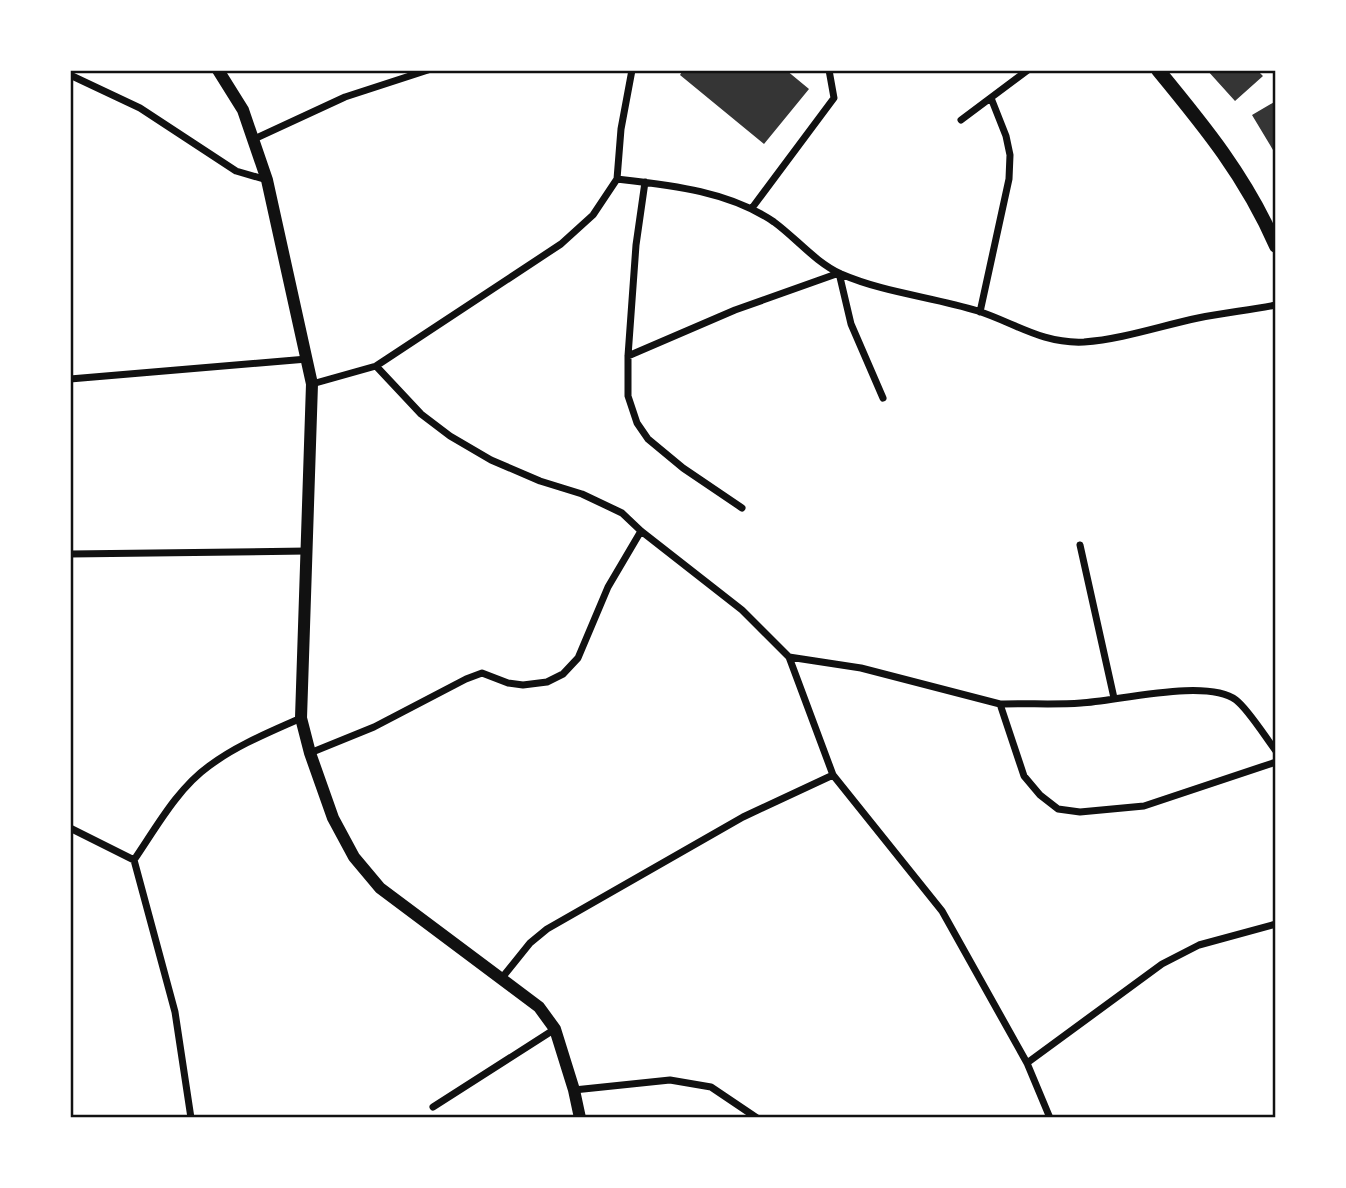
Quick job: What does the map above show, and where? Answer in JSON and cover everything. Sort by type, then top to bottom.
[{"type":"main road","points":[[1158,70],[1222,148],[1264,217],[1276,246]]},
{"type":"street","points":[[218,70],[243,110],[267,180],[312,384],[301,718],[310,753],[333,818],[354,857],[380,888],[539,1007],[555,1029],[580,1118]]},
{"type":"street","points":[[254,139],[345,97],[428,70]]},
{"type":"street","points":[[312,384],[376,366],[561,244],[593,215],[617,179],[621,129],[632,70]]},
{"type":"street","points":[[752,208],[834,99],[829,70]]},
{"type":"street","points":[[961,120],[1028,70]]},
{"type":"street","points":[[70,75],[140,108],[236,171],[267,180]]},
{"type":"street","points":[[980,312],[1009,179],[1010,155],[1006,136],[991,98]]},
{"type":"street","points":[[617,179],[714,195],[752,208],[839,273],[893,292],[980,312],[1036,336],[1060,341],[1083,342],[1123,336],[1199,318],[1276,305]]},
{"type":"street","points":[[645,182],[636,245],[628,356],[628,396],[637,424],[648,439],[683,468],[742,508]]},
{"type":"street","points":[[628,356],[735,310],[839,273]]},
{"type":"street","points":[[839,273],[851,324],[883,398]]},
{"type":"street","points":[[70,379],[307,359]]},
{"type":"street","points":[[376,366],[421,414],[450,436],[491,460],[540,481],[582,494],[622,513],[742,610],[789,657],[834,775],[943,911],[1027,1063],[1050,1118]]},
{"type":"street","points":[[310,753],[374,727],[482,673],[508,683],[523,685],[547,682],[563,674],[578,659],[608,587],[641,531]]},
{"type":"street","points":[[1080,545],[1114,698]]},
{"type":"street","points":[[70,554],[307,551]]},
{"type":"street","points":[[789,657],[861,668],[1000,704],[1082,703],[1190,691],[1217,691],[1236,700],[1276,751]]},
{"type":"street","points":[[1000,704],[1024,776],[1040,795],[1058,809],[1080,812],[1144,806],[1276,762]]},
{"type":"street","points":[[134,860],[178,796],[206,767],[237,748],[301,718]]},
{"type":"street","points":[[502,979],[530,943],[566,917],[743,817],[834,775]]},
{"type":"street","points":[[70,828],[134,860],[176,1012],[191,1118]]},
{"type":"street","points":[[1027,1063],[1161,964],[1199,945],[1276,924]]},
{"type":"street","points":[[433,1107],[555,1029]]},
{"type":"street","points":[[574,1090],[670,1080],[711,1087],[757,1118]]},
{"type":"building","points":[[683,70],[786,70],[809,89],[764,144],[680,75]]},
{"type":"building","points":[[1207,70],[1257,70],[1263,76],[1235,101]]},
{"type":"building","points":[[1276,101],[1276,155],[1252,115]]}]
